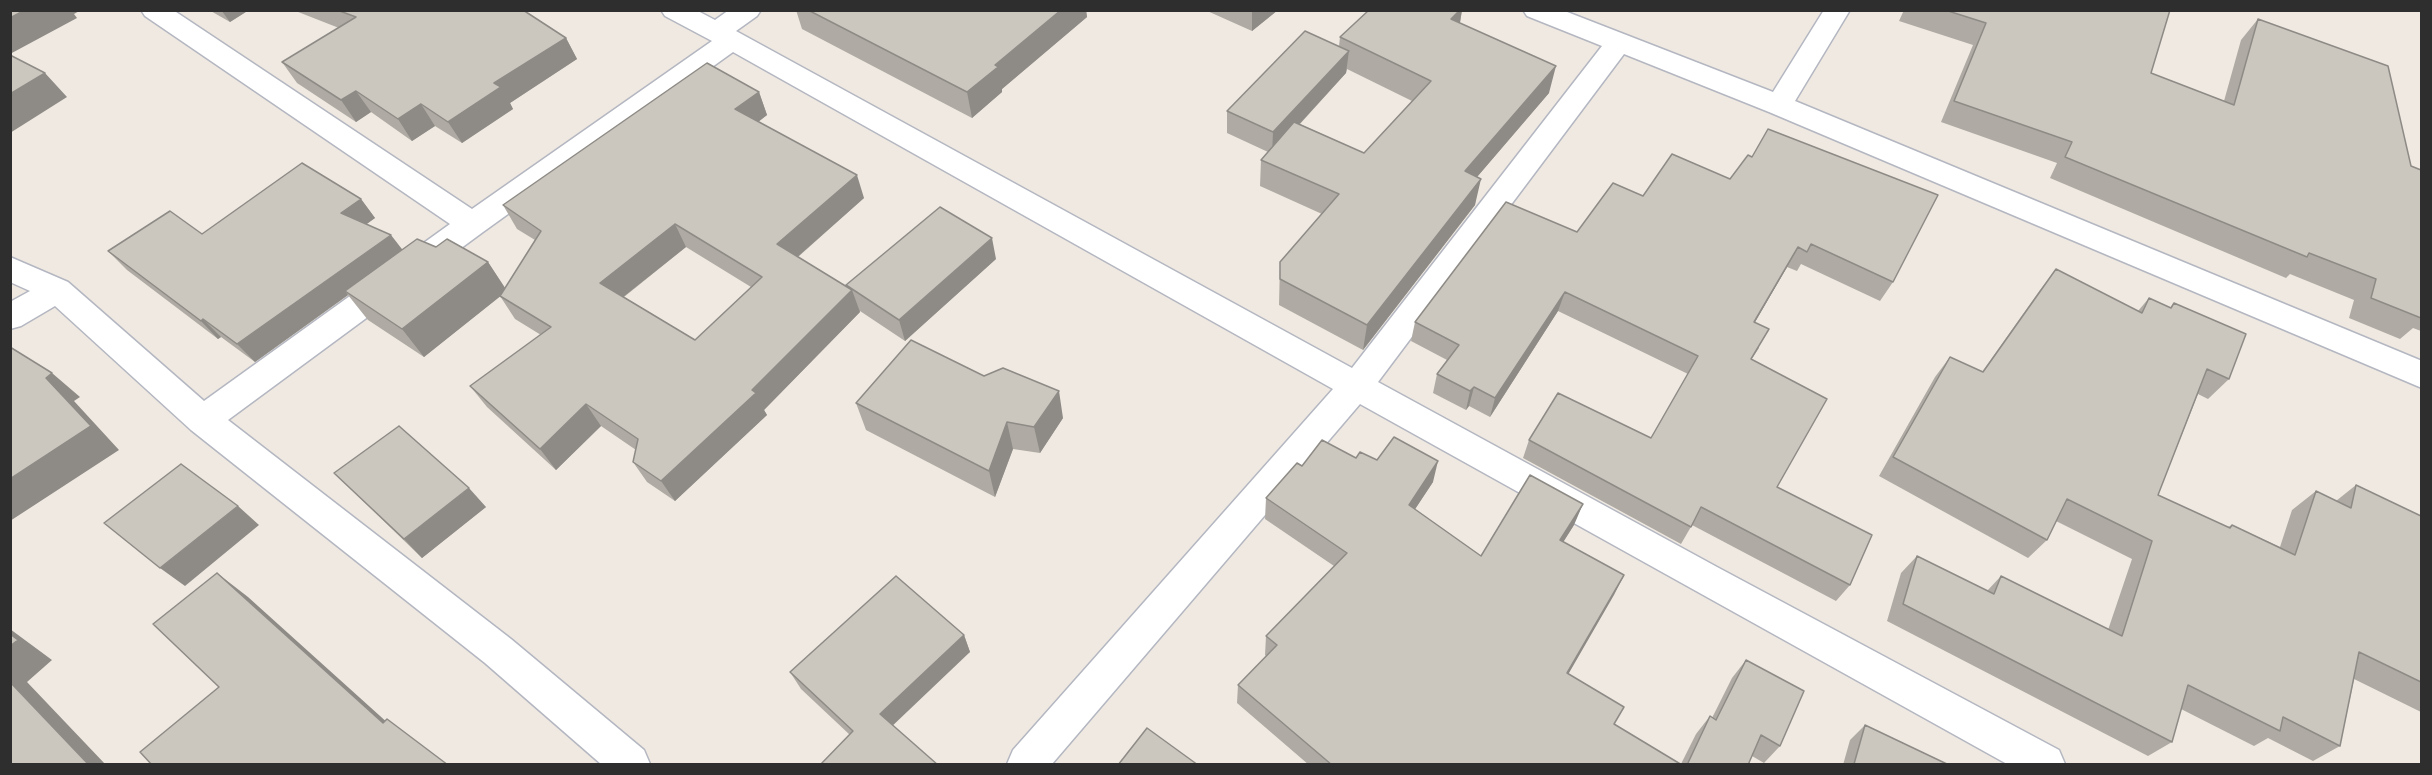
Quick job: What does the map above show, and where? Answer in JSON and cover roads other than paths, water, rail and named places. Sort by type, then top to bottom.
[{"type":"street","points":[[154,10],[472,224]]},
{"type":"street","points":[[674,10],[2045,765]]},
{"type":"street","points":[[203,420],[472,224],[724,36],[748,10]]},
{"type":"street","points":[[1536,10],[1618,44],[1779,105],[2421,375]]},
{"type":"street","points":[[1779,105],[1838,10]]},
{"type":"street","points":[[1027,765],[1356,385],[1618,44]]},
{"type":"street","points":[[10,268],[57,290],[203,420],[498,651],[630,765]]},
{"type":"street","points":[[10,317],[57,290]]}]
